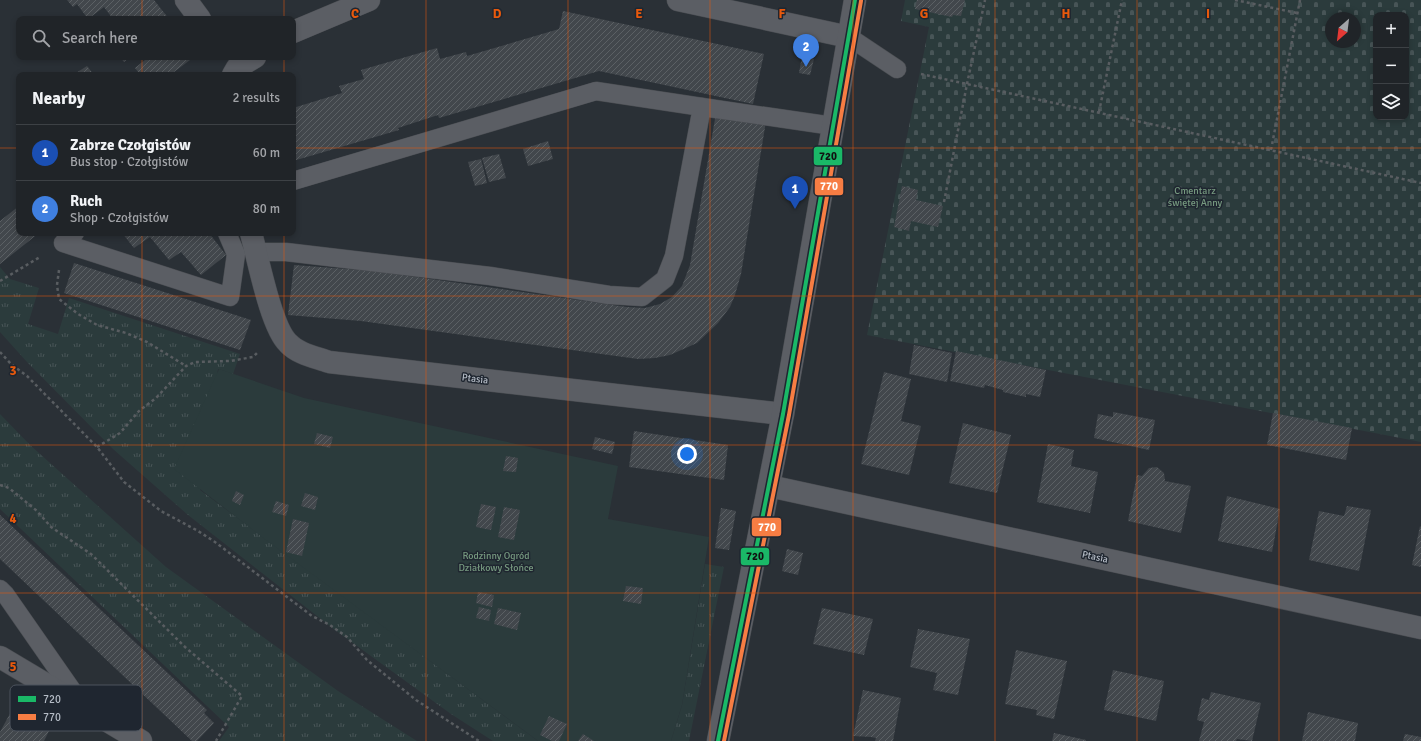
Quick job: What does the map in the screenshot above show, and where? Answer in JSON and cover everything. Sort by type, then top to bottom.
[{"type":"street","points":[[186,0],[198,16]]},
{"type":"street","points":[[296,31],[369,0]]},
{"type":"street","points":[[678,0],[849,37]]},
{"type":"street","points":[[718,741],[769,486],[855,0]]},
{"type":"street","name":"Ptasia","points":[[254,243],[276,324],[287,343],[301,353],[329,362],[782,414]]},
{"type":"street","name":"Ptasia","points":[[769,486],[1421,628]]},
{"type":"street","points":[[0,657],[48,685]]},
{"type":"street","points":[[125,731],[141,741]]},
{"type":"lane","points":[[849,37],[897,69]]},
{"type":"lane","points":[[296,180],[596,91],[702,108],[833,126]]},
{"type":"lane","points":[[254,243],[286,252],[490,276],[609,294],[642,297],[665,279],[674,256],[702,108]]},
{"type":"lane","points":[[69,238],[230,296],[236,254],[228,236]]},
{"type":"lane","points":[[0,589],[69,685]]},
{"type":"path","points":[[944,202],[985,0]]},
{"type":"path","points":[[1099,112],[1122,0]]},
{"type":"path","points":[[1235,0],[1297,13]]},
{"type":"path","points":[[1271,150],[1300,0]]},
{"type":"path","points":[[897,69],[1421,183]]},
{"type":"path","points":[[0,281],[69,238]]},
{"type":"path","points":[[69,238],[57,285],[59,299],[78,314],[97,325],[126,333],[147,342],[186,366]]},
{"type":"path","points":[[97,447],[120,433],[139,411],[156,398],[186,366],[195,362],[253,357],[267,343],[276,324]]},
{"type":"path","points":[[0,352],[27,376],[97,447],[114,472],[148,502],[161,511],[203,534],[312,616],[336,629],[350,640],[356,650],[367,660],[406,692],[479,741]]},
{"type":"path","points":[[0,484],[9,488],[37,511],[51,527],[91,554],[185,647],[242,696],[216,741]]},
{"type":"green space","name":"Cmentarz świętej Anny","points":[[905,0],[1421,0],[1421,442],[867,335],[929,27],[901,21]]},
{"type":"green space","points":[[0,267],[10,279],[39,288],[28,324],[58,334],[69,298],[240,354],[233,374],[218,369],[200,490],[538,741],[493,741],[451,714],[335,630],[188,515],[113,449],[27,362],[0,332]]},
{"type":"green space","name":"Rodzinny Ogród Działkowy Słońce","points":[[219,369],[304,398],[618,466],[608,519],[709,537],[682,705],[671,741],[538,741],[262,537],[174,469]]},
{"type":"green space","points":[[0,414],[30,445],[166,567],[338,691],[417,741],[219,741],[229,727],[0,509]]},
{"type":"green space","points":[[705,564],[724,567],[689,741],[671,741],[682,705]]},
{"type":"building","points":[[67,0],[154,0],[167,16],[111,16],[104,7],[92,16],[86,16],[77,4],[73,7]]},
{"type":"building","points":[[917,0],[965,0],[961,16],[953,15],[952,17],[915,9]]},
{"type":"building","points":[[563,11],[764,54],[753,104],[599,71],[439,118],[438,115],[398,128],[399,130],[296,160],[296,107],[342,93],[339,86],[364,79],[361,70],[437,48],[440,59],[466,52],[467,56],[559,29]]},
{"type":"building","points":[[802,56],[814,59],[810,75],[799,73]]},
{"type":"building","points":[[145,60],[190,60],[174,72],[138,72],[135,68]]},
{"type":"building","points":[[87,66],[92,72],[78,72]]},
{"type":"building","points":[[716,113],[766,121],[741,274],[735,295],[730,307],[718,323],[697,343],[670,355],[638,359],[361,321],[288,315],[294,265],[374,271],[627,307],[645,308],[660,304],[672,297],[682,286],[690,265]]},
{"type":"building","points":[[548,141],[553,159],[528,166],[523,149]]},
{"type":"building","points":[[499,154],[506,178],[489,182],[482,158]]},
{"type":"building","points":[[481,159],[487,183],[475,186],[468,162]]},
{"type":"building","points":[[902,186],[918,190],[916,200],[943,206],[938,227],[911,221],[909,231],[894,227]]},
{"type":"building","points":[[16,208],[16,236],[35,236],[0,264],[0,221]]},
{"type":"building","points":[[124,236],[211,236],[226,255],[201,275],[181,252],[169,260],[150,237],[134,248]]},
{"type":"building","points":[[74,263],[251,320],[240,350],[64,293]]},
{"type":"building","points":[[914,345],[952,353],[947,382],[909,374]]},
{"type":"building","points":[[956,351],[1046,370],[1040,397],[1026,394],[1026,397],[1003,392],[1003,390],[985,385],[984,388],[950,381]]},
{"type":"building","points":[[884,372],[911,379],[901,421],[921,426],[909,475],[861,464]]},
{"type":"building","points":[[1113,412],[1155,420],[1149,450],[1094,438],[1098,414],[1113,417]]},
{"type":"building","points":[[1273,413],[1352,428],[1346,460],[1267,445]]},
{"type":"building","points":[[963,423],[1011,435],[997,493],[949,483]]},
{"type":"building","points":[[634,431],[728,445],[724,480],[629,467]]},
{"type":"building","points":[[317,433],[333,437],[330,448],[314,444]]},
{"type":"building","points":[[595,437],[615,442],[612,454],[592,449]]},
{"type":"building","points":[[1048,444],[1074,450],[1071,466],[1098,472],[1090,513],[1037,502]]},
{"type":"building","points":[[506,456],[518,458],[516,472],[503,471]]},
{"type":"building","points":[[1157,467],[1164,473],[1165,481],[1191,486],[1181,533],[1128,521],[1137,475],[1142,476],[1149,468]]},
{"type":"building","points":[[236,491],[244,495],[240,505],[232,501]]},
{"type":"building","points":[[305,493],[318,497],[315,510],[301,506]]},
{"type":"building","points":[[1227,496],[1280,509],[1272,552],[1218,541]]},
{"type":"building","points":[[276,501],[289,505],[286,516],[272,512]]},
{"type":"building","points":[[481,504],[496,507],[491,530],[476,527]]},
{"type":"building","points":[[1347,506],[1371,510],[1359,571],[1309,560],[1319,511],[1344,516]]},
{"type":"building","points":[[504,507],[520,510],[514,540],[498,537]]},
{"type":"building","points":[[721,508],[736,511],[729,550],[715,548]]},
{"type":"building","points":[[0,515],[207,710],[204,713],[214,723],[197,741],[192,741],[142,694],[142,685],[133,685],[0,559]]},
{"type":"building","points":[[293,519],[309,523],[302,556],[286,552]]},
{"type":"building","points":[[1420,526],[1421,527],[1421,567],[1412,565]]},
{"type":"building","points":[[787,549],[803,553],[798,575],[782,571]]},
{"type":"building","points":[[626,586],[643,588],[641,604],[623,601]]},
{"type":"building","points":[[478,592],[494,595],[492,607],[476,603]]},
{"type":"building","points":[[479,607],[491,610],[489,621],[476,618]]},
{"type":"building","points":[[498,608],[521,613],[517,630],[494,624]]},
{"type":"building","points":[[822,608],[873,619],[864,655],[813,644]]},
{"type":"building","points":[[918,629],[970,639],[958,695],[933,690],[937,673],[910,667]]},
{"type":"building","points":[[1016,650],[1067,661],[1054,719],[1036,715],[1037,710],[1005,704]]},
{"type":"building","points":[[1113,670],[1164,681],[1156,721],[1104,710]]},
{"type":"building","points":[[863,690],[901,698],[893,741],[875,741],[876,738],[853,736]]},
{"type":"building","points":[[1211,692],[1261,703],[1252,741],[1237,739],[1236,741],[1199,741],[1204,722],[1197,720],[1202,698],[1209,700]]},
{"type":"building","points":[[1308,712],[1358,723],[1355,741],[1302,741]]},
{"type":"building","points":[[10,714],[10,731],[49,731],[44,741],[0,741],[0,732]]},
{"type":"building","points":[[549,716],[567,724],[559,741],[552,741],[540,735]]},
{"type":"building","points":[[1054,733],[1086,740],[1086,741],[1052,741]]},
{"type":"building","points":[[583,734],[594,741],[578,741]]},
{"type":"building","points":[[1405,734],[1421,737],[1421,741],[1403,741]]},
{"type":"transit line","name":"720","points":[[718,741],[783,414],[855,0]]},
{"type":"transit line","name":"770","points":[[724,741],[789,415],[861,1]]},
{"type":"place","name":"Ruch","points":[[806,67]]},
{"type":"place","name":"Zabrze Czołgistów","points":[[795,209]]}]
